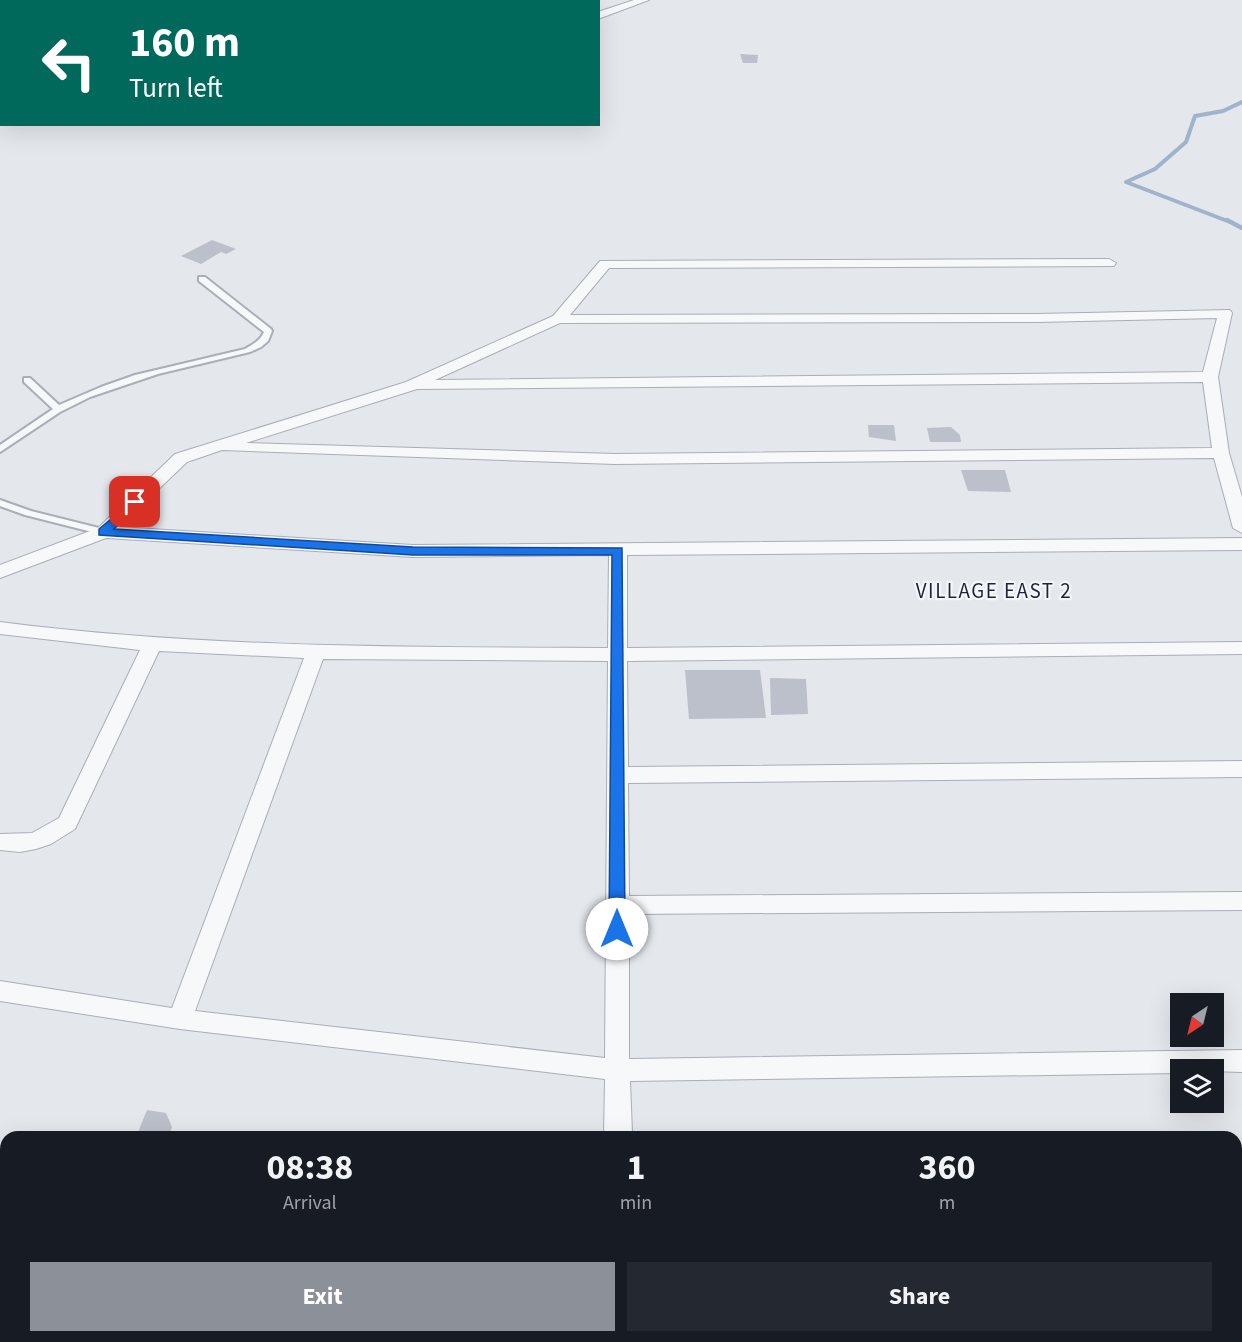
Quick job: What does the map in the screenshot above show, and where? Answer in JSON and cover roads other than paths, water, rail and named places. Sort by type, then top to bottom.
[{"type":"street","points":[[600,15],[644,0]]},
{"type":"street","points":[[558,319],[605,264],[1109,262]]},
{"type":"street","points":[[0,572],[104,532],[181,458],[412,385],[558,319],[1037,318],[1225,313],[1210,377],[1221,453],[1242,528]]},
{"type":"street","points":[[412,385],[1210,377]]},
{"type":"street","points":[[214,446],[615,459],[1221,453]]},
{"type":"street","points":[[104,532],[413,551],[1242,544]]},
{"type":"street","points":[[618,551],[616,654],[619,1131]]},
{"type":"street","points":[[0,628],[153,644],[315,654],[616,654],[1242,648]]},
{"type":"street","points":[[0,842],[20,845],[45,839],[68,823],[153,644]]},
{"type":"street","points":[[180,1018],[315,654]]},
{"type":"street","points":[[618,775],[1242,769]]},
{"type":"street","points":[[617,905],[1242,901]]},
{"type":"street","points":[[0,991],[180,1018],[617,1070],[1242,1061]]},
{"type":"lane","points":[[0,449],[58,410],[146,376],[252,350],[263,343],[268,331],[202,279]]},
{"type":"lane","points":[[27,380],[58,410]]},
{"type":"lane","points":[[0,503],[28,513],[104,532]]},
{"type":"waterway","points":[[1230,222],[1126,182],[1155,169],[1186,142],[1195,116],[1223,111],[1242,102]]},
{"type":"waterway","points":[[1227,220],[1242,228]]},
{"type":"district","name":"VILLAGE EAST 2","points":[[994,591]]}]
